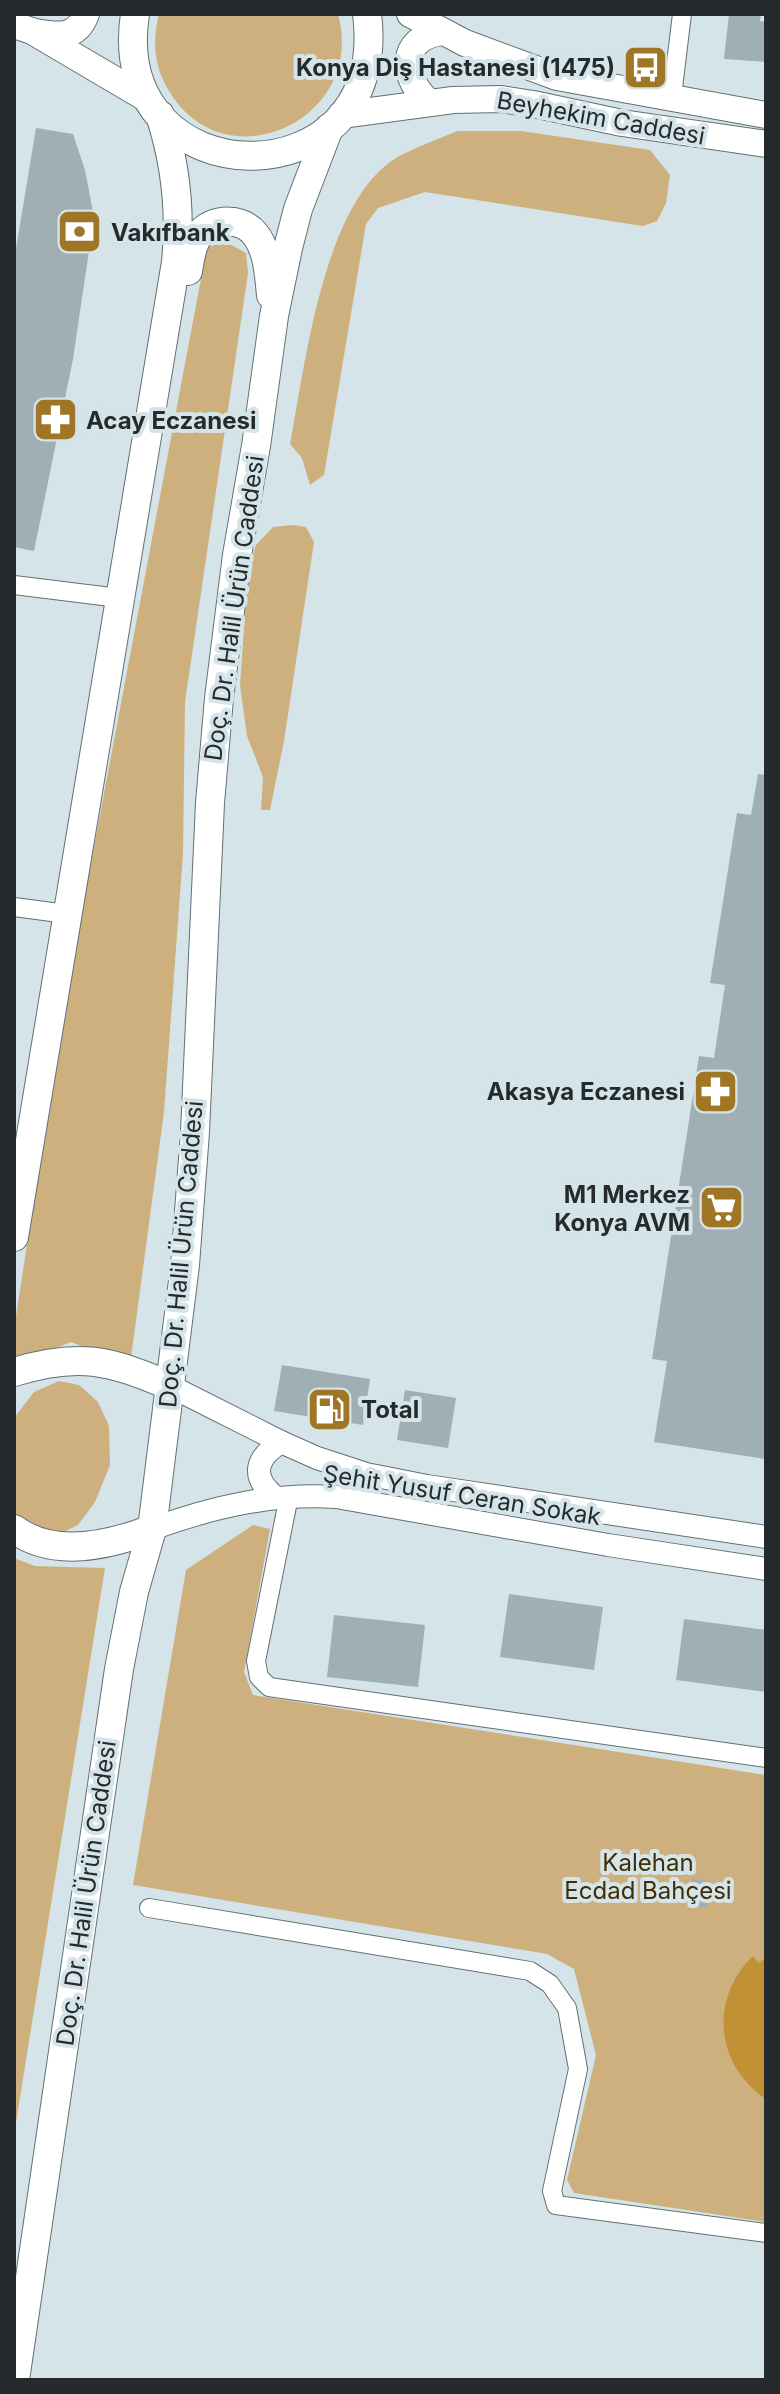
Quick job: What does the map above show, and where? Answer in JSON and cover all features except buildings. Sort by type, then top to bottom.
[{"type":"main road","points":[[23,28],[49,35],[72,33],[82,26],[86,14]]},
{"type":"main road","points":[[14,1237],[179,231],[169,144],[141,83],[132,48],[135,14]]},
{"type":"main road","name":"Doç. Dr. Halil Ürün Caddesi","points":[[15,2380],[119,1669],[134,1592],[152,1529],[170,1386],[191,1184],[206,862],[219,698],[237,555],[274,316],[298,209],[335,121],[352,100],[366,67],[369,50],[367,14]]},
{"type":"main road","name":"Beyhekim Caddesi","points":[[410,14],[442,32],[557,77],[766,115]]},
{"type":"main road","points":[[23,28],[154,107],[185,138],[233,156],[284,153],[315,138],[335,121]]},
{"type":"main road","points":[[430,103],[410,79],[409,59],[418,42],[432,33],[442,32]]},
{"type":"main road","name":"Beyhekim Caddesi","points":[[335,121],[430,103],[501,99],[622,123],[766,144]]},
{"type":"main road","points":[[163,339],[182,296],[197,237],[206,227],[220,222],[245,226],[255,234],[267,266],[274,316]]},
{"type":"main road","points":[[14,1372],[64,1360],[88,1359],[114,1364],[170,1386]]},
{"type":"main road","points":[[14,1529],[48,1544],[76,1547],[104,1544],[152,1529]]},
{"type":"main road","points":[[14,2249],[40,2207]]},
{"type":"street","points":[[672,96],[682,14]]},
{"type":"street","points":[[14,585],[119,598]]},
{"type":"street","points":[[14,907],[67,914]]},
{"type":"street","name":"Şehit Yusuf Ceran Sokak","points":[[170,1386],[281,1442],[354,1470],[427,1486],[766,1537]]},
{"type":"street","points":[[281,1442],[263,1456],[259,1468],[260,1480],[282,1496],[256,1661],[259,1677],[269,1687],[766,1758]]},
{"type":"street","name":"Şehit Yusuf Ceran Sokak","points":[[152,1529],[212,1509],[282,1496],[336,1497],[608,1545],[766,1569]]},
{"type":"street","points":[[149,1908],[530,1971],[550,1984],[567,2008],[578,2069],[552,2191],[556,2205],[766,2233]]},
{"type":"green space","points":[[159,14],[338,14],[341,52],[332,84],[312,110],[285,128],[255,136],[223,134],[194,119],[164,82],[156,54]]},
{"type":"green space","points":[[457,131],[521,131],[650,150],[670,175],[666,203],[657,221],[643,226],[425,192],[378,208],[366,224],[324,475],[310,485],[302,458],[290,444],[311,331],[334,248],[351,211],[371,180],[396,158]]},
{"type":"green space","points":[[226,242],[246,253],[248,273],[185,702],[183,853],[164,1112],[130,1365],[71,1342],[14,1364],[14,1329],[63,1011],[207,247]]},
{"type":"green space","points":[[273,527],[306,527],[314,542],[284,741],[270,810],[261,810],[263,777],[247,736],[240,685],[248,570],[256,545]]},
{"type":"green space","points":[[59,1381],[79,1385],[98,1402],[109,1426],[110,1465],[95,1502],[78,1525],[57,1535],[14,1514],[14,1418],[34,1392]]},
{"type":"green space","name":"Kalehan Ecdad Bahçesi","points":[[253,1525],[270,1529],[244,1672],[253,1695],[766,1775],[766,2222],[574,2193],[567,2180],[596,2055],[574,1969],[547,1954],[133,1885],[186,1570]]},
{"type":"green space","points":[[14,1558],[35,1566],[105,1568],[14,2135]]},
{"type":"shaded area","points":[[753,1956],[758,1963],[766,1958],[766,2099],[749,2085],[736,2068],[724,2031],[724,2011],[729,1992]]},
{"type":"place","name":"Konya Diş Hastanesi (1475)","points":[[646,67]]},
{"type":"place","name":"Vakıfbank","points":[[80,232]]},
{"type":"place","name":"Acay Eczanesi","points":[[55,420]]},
{"type":"place","name":"Akasya Eczanesi","points":[[716,1091]]},
{"type":"place","name":"M1 Merkez Konya AVM","points":[[721,1208]]},
{"type":"place","name":"Total","points":[[330,1409]]}]
